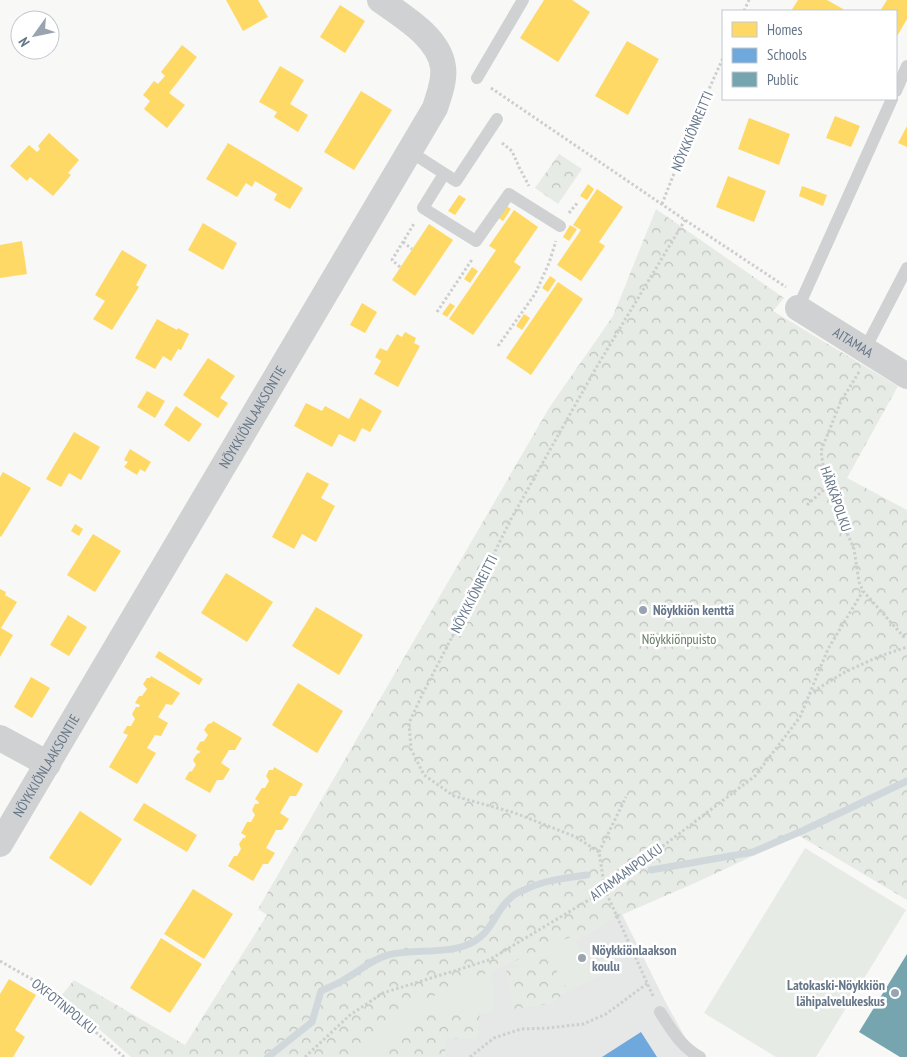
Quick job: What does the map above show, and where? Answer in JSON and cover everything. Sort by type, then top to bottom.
[{"type":"street","name":"NÖYKKIÖNLAAKSONTIE","points":[[0,844],[434,108],[442,89],[443,66],[437,50],[428,37],[416,26],[380,0]]},
{"type":"street","name":"AITAMAA","points":[[798,308],[907,376]]},
{"type":"street","points":[[0,738],[48,764]]},
{"type":"lane","points":[[477,78],[524,0]]},
{"type":"lane","points":[[897,89],[907,66]]},
{"type":"lane","points":[[798,308],[892,100]]},
{"type":"lane","points":[[409,151],[456,182],[497,119]]},
{"type":"lane","points":[[444,174],[423,208],[476,240],[508,194],[560,226]]},
{"type":"lane","points":[[868,351],[907,268]]},
{"type":"lane","points":[[660,1012],[673,1033],[690,1052],[700,1057]]},
{"type":"path","name":"NÖYKKIÖNREITTI","points":[[662,204],[695,120],[722,60]]},
{"type":"path","points":[[477,78],[792,291],[798,308]]},
{"type":"path","points":[[489,131],[512,151],[534,195],[528,206]]},
{"type":"path","points":[[400,267],[392,260],[423,208]]},
{"type":"path","name":"NÖYKKIÖNREITTI","points":[[599,852],[576,837],[515,812],[454,796],[424,775],[411,749],[410,722],[512,519],[596,368],[685,220]]},
{"type":"path","points":[[498,346],[535,294],[549,264],[560,226]]},
{"type":"path","points":[[437,312],[472,260],[476,240]]},
{"type":"path","points":[[403,242],[412,249]]},
{"type":"path","name":"HÄRKÄPOLKU","points":[[868,351],[841,401],[821,452],[828,486],[854,549],[863,591],[907,638]]},
{"type":"path","points":[[807,505],[828,486]]},
{"type":"path","name":"AITAMAANPOLKU","points":[[305,1057],[350,1015],[383,992],[488,960],[605,890],[755,776],[800,717],[828,648],[863,591]]},
{"type":"path","points":[[809,694],[845,672],[880,656],[907,647]]},
{"type":"path","points":[[626,798],[599,852],[605,890],[660,1012]]},
{"type":"path","name":"OXFOTINPOLKU","points":[[0,961],[42,985],[124,1057]]},
{"type":"path","points":[[470,1057],[494,1038],[521,1029],[583,1024],[606,1014],[648,983]]},
{"type":"shaded area","name":"Nöykkiönlaakson koulu","points":[[622,914],[665,1001],[696,1057],[350,1057],[397,1012]]},
{"type":"green space","points":[[559,154],[582,169],[558,204],[535,188]]},
{"type":"green space","name":"Nöykkiönpuisto","points":[[656,209],[784,298],[773,311],[898,386],[847,478],[907,510],[907,900],[798,835],[695,883],[397,1012],[350,1057],[131,1057],[61,996],[74,980],[185,1045],[267,915],[258,909],[549,408],[613,316]]},
{"type":"green space","points":[[805,848],[906,910],[816,1057],[776,1057],[704,1013]]},
{"type":"green space","points":[[604,900],[614,919],[575,941],[589,966],[606,957],[612,970],[568,991],[548,956],[528,966],[518,967],[514,964],[511,959]]},
{"type":"green space","points":[[548,956],[568,991],[550,1004],[513,1009],[506,969],[526,967]]},
{"type":"green space","points":[[489,966],[494,988],[493,1012],[440,1013],[428,1014],[417,1018],[406,1025],[395,1036],[385,1057],[313,1057],[349,1024]]},
{"type":"green space","points":[[429,1013],[480,1014],[477,1039],[446,1038],[445,1057],[385,1057],[393,1041],[406,1025]]},
{"type":"building: Homes","points":[[226,0],[258,0],[268,17],[243,31]]},
{"type":"building: Homes","points":[[544,0],[572,0],[590,12],[558,62],[520,38]]},
{"type":"building: Homes","points":[[798,0],[827,0],[843,9],[842,10],[792,10]]},
{"type":"building: Homes","points":[[887,0],[907,0],[907,19],[897,36],[897,10],[881,10]]},
{"type":"building: Homes","points":[[340,5],[365,21],[345,53],[320,37]]},
{"type":"building: Homes","points":[[627,41],[659,59],[628,115],[595,96]]},
{"type":"building: Homes","points":[[182,45],[197,57],[169,93],[185,105],[167,128],[144,109],[150,101],[143,95],[154,81],[158,84],[165,76],[161,72]]},
{"type":"building: Homes","points":[[280,66],[304,80],[290,104],[308,115],[298,132],[274,117],[277,112],[259,102]]},
{"type":"building: Homes","points":[[361,91],[392,110],[354,170],[324,152]]},
{"type":"building: Homes","points":[[835,116],[860,126],[851,147],[826,138]]},
{"type":"building: Homes","points":[[749,118],[790,134],[779,165],[738,149]]},
{"type":"building: Homes","points":[[907,126],[907,147],[898,143]]},
{"type":"building: Homes","points":[[49,133],[79,160],[68,173],[71,175],[53,196],[30,177],[27,181],[10,166],[29,145],[37,152],[40,149],[38,146]]},
{"type":"building: Homes","points":[[228,143],[303,188],[290,209],[274,200],[277,194],[255,181],[252,187],[246,183],[237,197],[206,179]]},
{"type":"building: Homes","points":[[728,176],[766,191],[754,222],[716,207]]},
{"type":"building: Homes","points":[[588,184],[594,189],[587,200],[580,196]]},
{"type":"building: Homes","points":[[802,186],[827,195],[823,206],[799,196]]},
{"type":"building: Homes","points":[[597,189],[623,207],[599,242],[605,246],[581,281],[557,265],[581,230],[573,225]]},
{"type":"building: Homes","points":[[459,195],[466,199],[455,215],[448,211]]},
{"type":"building: Homes","points":[[505,205],[511,209],[503,221],[497,217]]},
{"type":"building: Homes","points":[[514,210],[538,227],[514,262],[521,267],[473,335],[449,319],[496,250],[489,246]]},
{"type":"building: Homes","points":[[203,223],[237,243],[223,270],[188,250]]},
{"type":"building: Homes","points":[[429,224],[453,240],[415,296],[392,280]]},
{"type":"building: Homes","points":[[570,225],[577,229],[569,241],[563,237]]},
{"type":"building: Homes","points":[[22,241],[27,274],[0,278],[0,245]]},
{"type":"building: Homes","points":[[122,250],[147,265],[136,285],[139,287],[112,330],[93,319],[105,301],[95,295]]},
{"type":"building: Homes","points":[[472,267],[478,271],[470,283],[464,279]]},
{"type":"building: Homes","points":[[550,276],[556,280],[548,292],[542,288]]},
{"type":"building: Homes","points":[[558,282],[583,299],[531,375],[506,358]]},
{"type":"building: Homes","points":[[362,303],[377,312],[365,333],[350,325]]},
{"type":"building: Homes","points":[[450,303],[455,306],[447,317],[442,314]]},
{"type":"building: Homes","points":[[524,314],[530,318],[522,330],[516,326]]},
{"type":"building: Homes","points":[[157,319],[189,334],[181,350],[178,349],[171,361],[163,356],[155,369],[135,358]]},
{"type":"building: Homes","points":[[405,332],[416,338],[414,343],[420,346],[398,387],[374,374],[381,361],[375,357],[380,348],[387,351],[397,334],[402,337]]},
{"type":"building: Homes","points":[[208,358],[235,376],[220,398],[228,403],[218,418],[183,395]]},
{"type":"building: Homes","points":[[147,391],[165,401],[155,418],[137,407]]},
{"type":"building: Homes","points":[[360,398],[382,411],[370,432],[362,428],[355,442],[339,434],[332,447],[294,426],[306,403],[322,411],[325,406],[349,419]]},
{"type":"building: Homes","points":[[176,406],[202,424],[189,442],[164,425]]},
{"type":"building: Homes","points":[[74,432],[100,447],[81,480],[69,473],[61,487],[46,479]]},
{"type":"building: Homes","points":[[130,449],[151,462],[145,472],[140,469],[137,475],[124,467],[128,462],[124,460]]},
{"type":"building: Homes","points":[[3,472],[31,488],[1,537],[0,477]]},
{"type":"building: Homes","points":[[307,472],[329,484],[321,498],[335,506],[316,542],[302,534],[294,549],[272,537]]},
{"type":"building: Homes","points":[[75,524],[83,529],[79,536],[71,531]]},
{"type":"building: Homes","points":[[93,534],[121,551],[95,592],[67,575]]},
{"type":"building: Homes","points":[[226,573],[273,602],[247,642],[201,613]]},
{"type":"building: Homes","points":[[0,589],[6,592],[5,595],[17,602],[1,628],[13,635],[0,657]]},
{"type":"building: Homes","points":[[316,607],[363,635],[339,675],[292,646]]},
{"type":"building: Homes","points":[[68,615],[87,627],[69,656],[50,645]]},
{"type":"building: Homes","points":[[159,651],[203,679],[199,685],[155,657]]},
{"type":"building: Homes","points":[[151,676],[180,693],[172,705],[166,704],[158,717],[168,723],[161,736],[155,735],[147,748],[156,753],[137,784],[109,767],[128,735],[123,733],[127,726],[131,726],[135,719],[132,714],[136,707],[140,705],[135,703],[139,696],[142,696],[147,689],[143,684]]},
{"type":"building: Homes","points":[[31,677],[50,688],[32,718],[14,707]]},
{"type":"building: Homes","points":[[298,683],[343,711],[317,753],[272,725]]},
{"type":"building: Homes","points":[[213,721],[242,738],[235,750],[229,750],[221,763],[230,769],[223,780],[217,780],[210,793],[185,779],[196,765],[193,760],[201,752],[196,749],[200,742],[204,741],[208,735],[204,730]]},
{"type":"building: Homes","points":[[274,767],[303,784],[296,796],[290,796],[280,813],[289,819],[282,830],[276,830],[266,848],[275,853],[268,864],[263,864],[253,881],[228,866],[241,849],[239,844],[246,836],[241,833],[247,822],[251,822],[255,815],[252,810],[255,804],[259,802],[255,799],[262,788],[265,788],[269,781],[266,776],[269,770],[273,770]]},
{"type":"building: Homes","points":[[144,803],[197,835],[187,852],[133,820]]},
{"type":"building: Homes","points":[[80,811],[122,839],[91,886],[49,858]]},
{"type":"building: Homes","points":[[193,889],[233,914],[204,959],[164,934]]},
{"type":"building: Homes","points":[[161,938],[202,964],[170,1013],[130,988]]},
{"type":"building: Homes","points":[[9,979],[36,995],[15,1030],[25,1037],[13,1057],[0,1057],[0,994]]},
{"type":"building: Schools","points":[[641,1032],[657,1057],[602,1057]]},
{"type":"building: Public","name":"Latokaski-Nöykkiön lähipalvelukeskus","points":[[907,954],[907,1057],[900,1057],[859,1032]]},
{"type":"waterway","points":[[651,870],[753,852],[907,781]]},
{"type":"waterway","points":[[268,1057],[312,1022],[321,991],[342,981],[371,962],[397,953],[446,950],[474,942],[482,936],[507,901],[516,894],[547,882],[587,875]]},
{"type":"place","name":"Nöykkiön kenttä","points":[[643,610]]},
{"type":"place","name":"Nöykkiönlaakson koulu","points":[[582,958]]},
{"type":"place","name":"Latokaski-Nöykkiön lähipalvelukeskus","points":[[895,993]]}]
